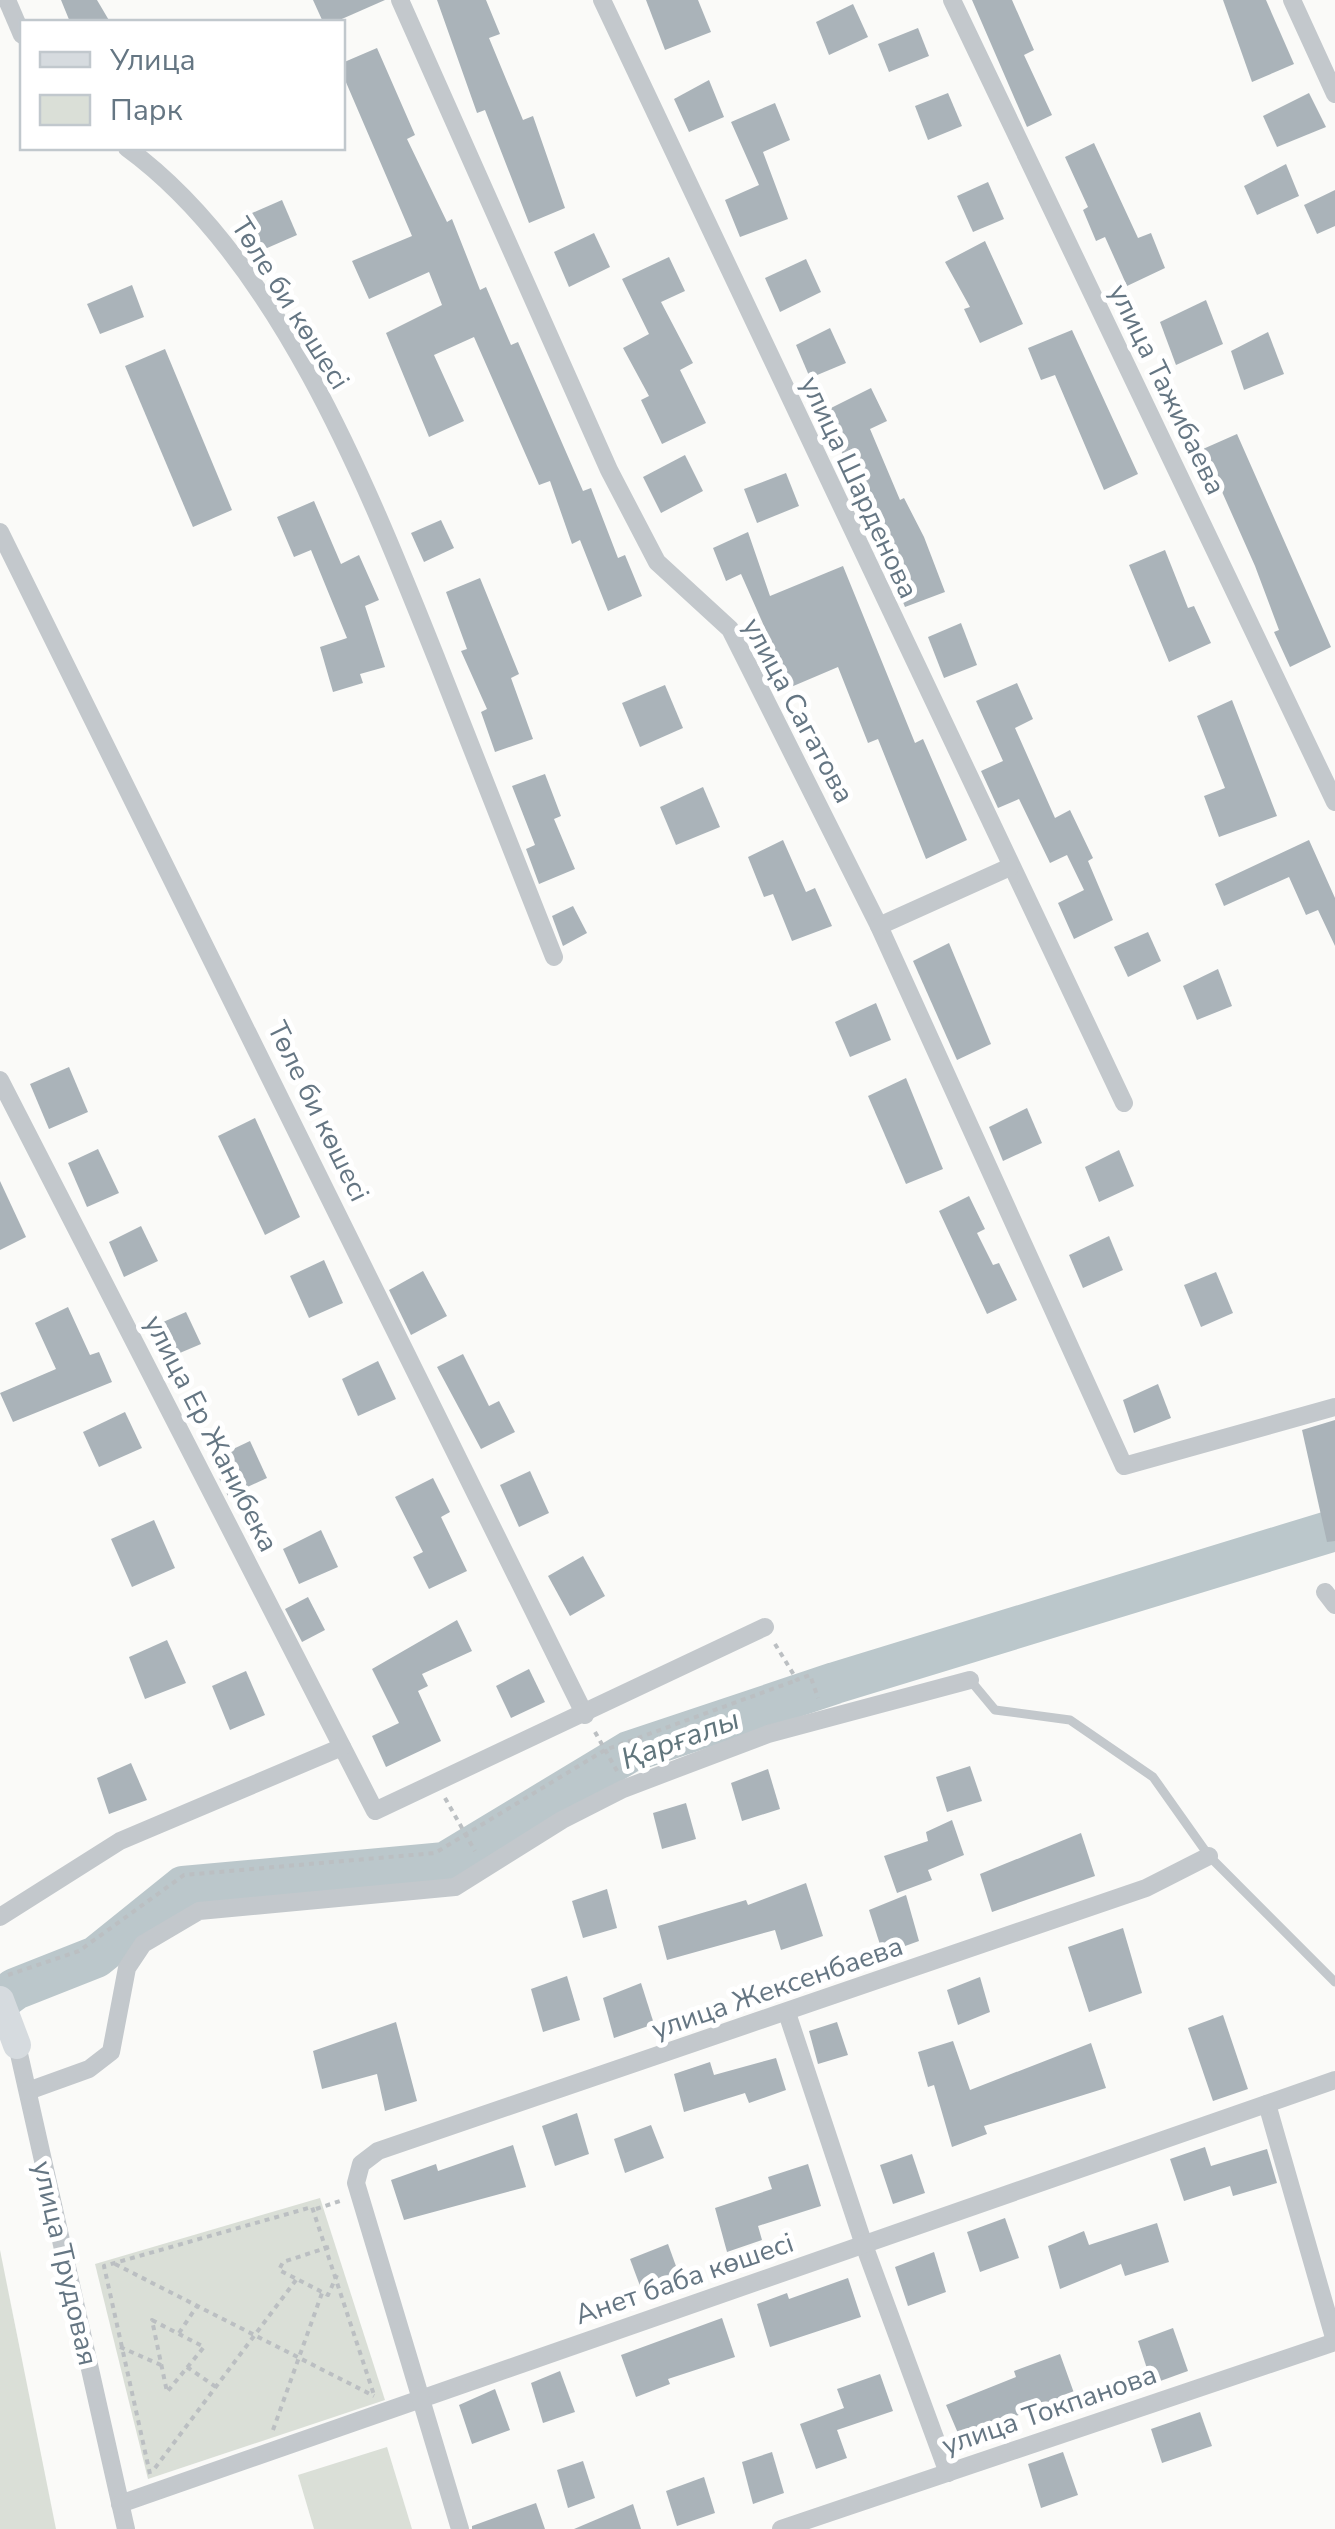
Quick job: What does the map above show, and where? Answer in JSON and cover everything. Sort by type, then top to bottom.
[{"type":"street","points":[[7,0],[20,30]]},
{"type":"street","name":"улица Сагатова","points":[[400,0],[617,485],[657,562],[730,629],[879,926],[1124,1466],[1335,1407]]},
{"type":"street","name":"улица Шарденова","points":[[602,0],[1124,1103]]},
{"type":"street","name":"улица Тажибаева","points":[[952,0],[1335,802]]},
{"type":"street","points":[[1292,0],[1335,94]]},
{"type":"street","name":"Төле би көшесі","points":[[129,150],[191,202],[233,254],[305,369],[382,522],[554,956]]},
{"type":"street","name":"Төле би көшесі","points":[[0,532],[585,1715]]},
{"type":"street","points":[[879,926],[1010,867]]},
{"type":"street","name":"улица Ер Жанибека","points":[[0,1080],[375,1811],[436,1780]]},
{"type":"street","points":[[436,1780],[585,1715],[765,1627]]},
{"type":"street","points":[[28,2091],[89,2070],[111,2052],[127,1968],[144,1944],[186,1917],[199,1912],[455,1887],[562,1820],[623,1789],[768,1734],[970,1680]]},
{"type":"street","points":[[0,1916],[120,1842],[342,1747]]},
{"type":"street","name":"улица Жексенбаева","points":[[360,2196],[356,2183],[361,2164],[378,2151],[1146,1888],[1209,1856]]},
{"type":"street","name":"улица Трудовая","points":[[0,2000],[18,2045],[126,2529]]},
{"type":"street","points":[[787,2013],[864,2245],[948,2472]]},
{"type":"street","name":"Анет баба көшесі","points":[[120,2504],[1335,2080]]},
{"type":"street","points":[[1266,2104],[1335,2341]]},
{"type":"street","points":[[360,2196],[418,2400],[460,2529]]},
{"type":"street","name":"улица Токпанова","points":[[781,2529],[1335,2341]]},
{"type":"lane","points":[[970,1680],[995,1710],[1070,1720],[1153,1776],[1209,1856],[1335,1982]]},
{"type":"path","points":[[765,1627],[797,1680]]},
{"type":"path","points":[[0,1977],[79,1951],[184,1874],[435,1853],[606,1750],[810,1675],[819,1701]]},
{"type":"path","points":[[606,1750],[616,1768]]},
{"type":"path","points":[[436,1780],[478,1855]]},
{"type":"path","points":[[150,2475],[144,2468],[104,2266],[360,2196]]},
{"type":"path","points":[[316,2208],[374,2396]]},
{"type":"path","points":[[328,2247],[279,2265],[279,2270],[322,2294],[331,2293],[337,2275]]},
{"type":"path","points":[[115,2264],[374,2396]]},
{"type":"path","points":[[150,2475],[296,2280]]},
{"type":"path","points":[[288,2429],[271,2436],[322,2294]]},
{"type":"path","points":[[179,2333],[197,2306]]},
{"type":"path","points":[[152,2320],[179,2333],[204,2347],[167,2392],[152,2320]]},
{"type":"path","points":[[120,2347],[161,2365]]},
{"type":"path","points":[[188,2367],[216,2387]]},
{"type":"path","points":[[357,2402],[374,2396]]},
{"type":"path","points":[[150,2475],[168,2470]]},
{"type":"green space","points":[[320,2198],[385,2400],[148,2479],[95,2264]]},
{"type":"green space","points":[[0,2250],[56,2529],[0,2529]]},
{"type":"green space","points":[[387,2447],[412,2529],[314,2529],[298,2475]]},
{"type":"building","points":[[61,0],[97,0],[109,20],[69,20]]},
{"type":"building","points":[[313,0],[385,0],[340,20],[322,20]]},
{"type":"building","points":[[437,0],[486,0],[500,34],[489,38],[523,120],[533,116],[565,208],[529,223],[485,110],[477,113]]},
{"type":"building","points":[[646,0],[698,0],[711,32],[665,50]]},
{"type":"building","points":[[972,0],[1012,0],[1034,50],[1024,55],[1052,115],[1027,127]]},
{"type":"building","points":[[1223,0],[1266,0],[1294,64],[1252,82]]},
{"type":"building","points":[[853,4],[868,37],[829,55],[816,22]]},
{"type":"building","points":[[918,28],[929,56],[889,72],[878,44]]},
{"type":"building","points":[[377,48],[415,135],[407,139],[447,222],[452,219],[480,290],[486,287],[511,345],[518,342],[583,491],[591,488],[618,558],[625,555],[642,596],[608,611],[580,540],[572,544],[550,481],[539,485],[474,337],[434,355],[464,421],[429,437],[386,333],[442,305],[429,272],[369,299],[352,261],[412,236],[345,80],[345,62]]},
{"type":"building","points":[[709,80],[724,117],[689,132],[674,99]]},
{"type":"building","points":[[948,93],[962,126],[928,140],[915,106]]},
{"type":"building","points":[[1309,93],[1326,127],[1277,147],[1263,116]]},
{"type":"building","points":[[775,103],[790,140],[763,152],[788,219],[740,237],[725,200],[759,185],[731,122]]},
{"type":"building","points":[[1094,143],[1138,238],[1151,233],[1165,268],[1127,286],[1105,237],[1096,241],[1083,210],[1088,207],[1065,157]]},
{"type":"building","points":[[1286,164],[1299,196],[1257,215],[1244,186]]},
{"type":"building","points":[[988,182],[1004,219],[973,232],[957,196]]},
{"type":"building","points":[[1335,190],[1335,226],[1317,234],[1304,205]]},
{"type":"building","points":[[282,200],[297,235],[258,252],[243,217]]},
{"type":"building","points":[[594,233],[610,267],[569,287],[554,252]]},
{"type":"building","points":[[985,241],[1023,324],[980,343],[964,309],[970,307],[945,262]]},
{"type":"building","points":[[669,257],[685,291],[661,302],[693,363],[680,370],[706,423],[662,444],[641,400],[649,396],[623,348],[649,334],[622,279]]},
{"type":"building","points":[[806,259],[821,292],[780,312],[765,278]]},
{"type":"building","points":[[132,285],[144,317],[100,334],[87,304]]},
{"type":"building","points":[[1206,300],[1223,344],[1176,365],[1160,322]]},
{"type":"building","points":[[830,328],[846,363],[810,378],[796,345]]},
{"type":"building","points":[[1072,330],[1138,474],[1104,490],[1055,375],[1041,380],[1028,348]]},
{"type":"building","points":[[1268,332],[1284,374],[1244,390],[1231,351]]},
{"type":"building","points":[[165,349],[232,510],[193,527],[125,366]]},
{"type":"building","points":[[871,388],[887,421],[870,429],[900,500],[904,498],[924,537],[945,592],[905,607],[825,411]]},
{"type":"building","points":[[1237,434],[1331,647],[1290,667],[1274,632],[1279,630],[1255,566],[1203,449]]},
{"type":"building","points":[[685,455],[703,491],[661,513],[643,477]]},
{"type":"building","points":[[786,473],[799,506],[757,523],[744,489]]},
{"type":"building","points":[[314,501],[341,564],[359,555],[379,600],[365,606],[385,667],[360,674],[363,683],[333,692],[320,647],[347,638],[311,550],[294,557],[277,517]]},
{"type":"building","points":[[441,520],[454,548],[424,562],[411,533]]},
{"type":"building","points":[[748,532],[770,596],[843,566],[915,743],[923,739],[967,840],[926,859],[878,739],[868,743],[838,667],[791,687],[741,574],[726,581],[713,548]]},
{"type":"building","points":[[1165,550],[1188,608],[1194,606],[1211,643],[1169,662],[1129,565]]},
{"type":"building","points":[[480,578],[519,674],[511,678],[533,739],[495,752],[481,712],[487,709],[461,651],[467,649],[446,592]]},
{"type":"building","points":[[961,623],[977,665],[944,678],[928,637]]},
{"type":"building","points":[[1017,683],[1033,719],[1015,728],[1055,818],[1070,810],[1093,858],[1088,861],[1113,920],[1074,939],[1058,903],[1084,890],[1067,855],[1050,863],[1019,799],[998,808],[981,771],[1003,761],[976,701]]},
{"type":"building","points":[[665,685],[683,728],[640,747],[622,703]]},
{"type":"building","points":[[1232,700],[1277,816],[1219,837],[1204,796],[1225,788],[1197,716]]},
{"type":"building","points":[[545,774],[561,816],[554,819],[575,869],[539,884],[526,849],[535,845],[512,786]]},
{"type":"building","points":[[703,787],[720,827],[676,845],[660,807]]},
{"type":"building","points":[[783,840],[806,892],[815,888],[832,926],[792,941],[773,894],[764,897],[748,857]]},
{"type":"building","points":[[1309,840],[1335,898],[1335,946],[1318,910],[1306,915],[1289,877],[1224,906],[1215,884]]},
{"type":"building","points":[[573,906],[587,933],[563,946],[552,916]]},
{"type":"building","points":[[1148,932],[1161,961],[1128,977],[1114,947]]},
{"type":"building","points":[[949,943],[991,1044],[957,1060],[913,961]]},
{"type":"building","points":[[1218,969],[1232,1006],[1197,1020],[1183,986]]},
{"type":"building","points":[[876,1003],[891,1040],[850,1057],[835,1022]]},
{"type":"building","points":[[69,1067],[88,1112],[49,1129],[30,1084]]},
{"type":"building","points":[[906,1078],[943,1169],[906,1184],[868,1096]]},
{"type":"building","points":[[1027,1108],[1042,1143],[1003,1161],[989,1127]]},
{"type":"building","points":[[255,1118],[300,1217],[265,1235],[218,1136]]},
{"type":"building","points":[[98,1149],[119,1193],[87,1207],[68,1163]]},
{"type":"building","points":[[1119,1150],[1134,1186],[1099,1202],[1085,1167]]},
{"type":"building","points":[[0,1181],[26,1237],[0,1250]]},
{"type":"building","points":[[969,1196],[985,1229],[977,1233],[993,1265],[999,1263],[1017,1300],[987,1314],[939,1211]]},
{"type":"building","points":[[141,1226],[158,1261],[124,1277],[109,1242]]},
{"type":"building","points":[[1109,1236],[1123,1270],[1083,1288],[1069,1255]]},
{"type":"building","points":[[324,1260],[343,1303],[309,1318],[290,1276]]},
{"type":"building","points":[[423,1271],[447,1316],[411,1335],[389,1290]]},
{"type":"building","points":[[1216,1272],[1233,1313],[1201,1327],[1184,1285]]},
{"type":"building","points":[[68,1307],[90,1355],[99,1352],[112,1382],[13,1422],[0,1393],[56,1369],[35,1323]]},
{"type":"building","points":[[186,1312],[201,1344],[168,1358],[154,1326]]},
{"type":"building","points":[[463,1354],[489,1406],[499,1401],[515,1432],[481,1449],[437,1367]]},
{"type":"building","points":[[378,1361],[396,1399],[358,1416],[342,1379]]},
{"type":"building","points":[[1158,1384],[1171,1418],[1134,1433],[1123,1400]]},
{"type":"building","points":[[125,1412],[142,1448],[99,1467],[83,1432]]},
{"type":"building","points":[[1335,1420],[1335,1541],[1327,1542],[1302,1430]]},
{"type":"building","points":[[250,1441],[267,1478],[228,1496],[210,1460]]},
{"type":"building","points":[[530,1471],[549,1513],[519,1527],[500,1485]]},
{"type":"building","points":[[433,1478],[450,1512],[441,1517],[467,1571],[429,1589],[413,1557],[423,1552],[395,1497]]},
{"type":"building","points":[[154,1520],[175,1568],[132,1587],[111,1539]]},
{"type":"building","points":[[321,1530],[338,1567],[299,1584],[283,1549]]},
{"type":"building","points":[[583,1556],[605,1596],[570,1616],[548,1576]]},
{"type":"building","points":[[308,1597],[325,1630],[302,1642],[285,1609]]},
{"type":"building","points":[[457,1620],[472,1651],[422,1674],[428,1686],[418,1691],[441,1741],[386,1767],[372,1736],[399,1723],[372,1669]]},
{"type":"building","points":[[167,1640],[186,1683],[145,1699],[129,1657]]},
{"type":"building","points":[[529,1669],[545,1702],[511,1718],[496,1686]]},
{"type":"building","points":[[246,1671],[265,1715],[230,1730],[212,1686]]},
{"type":"building","points":[[131,1763],[147,1800],[109,1814],[97,1778]]},
{"type":"building","points":[[970,1766],[982,1801],[947,1812],[936,1777]]},
{"type":"building","points":[[768,1769],[780,1809],[742,1821],[731,1783]]},
{"type":"building","points":[[686,1803],[696,1839],[662,1849],[653,1813]]},
{"type":"building","points":[[952,1820],[964,1855],[928,1870],[932,1880],[897,1893],[884,1856],[928,1841],[926,1832]]},
{"type":"building","points":[[1081,1833],[1095,1876],[992,1912],[980,1874]]},
{"type":"building","points":[[806,1883],[823,1936],[781,1950],[775,1930],[667,1960],[658,1926],[746,1900],[748,1905]]},
{"type":"building","points":[[607,1889],[617,1928],[583,1938],[572,1901]]},
{"type":"building","points":[[906,1895],[919,1941],[883,1954],[869,1910]]},
{"type":"building","points":[[1123,1928],[1142,1993],[1089,2012],[1068,1947]]},
{"type":"building","points":[[567,1976],[580,2020],[543,2032],[531,1989]]},
{"type":"building","points":[[980,1977],[990,2012],[958,2025],[947,1990]]},
{"type":"building","points":[[641,1983],[654,2024],[614,2038],[603,1998]]},
{"type":"building","points":[[1223,2015],[1248,2089],[1213,2101],[1188,2028]]},
{"type":"building","points":[[396,2022],[417,2101],[385,2111],[377,2074],[322,2089],[313,2051]]},
{"type":"building","points":[[837,2022],[848,2055],[818,2064],[809,2031]]},
{"type":"building","points":[[953,2041],[970,2090],[1091,2043],[1106,2088],[984,2126],[987,2134],[952,2147],[934,2085],[928,2087],[918,2052]]},
{"type":"building","points":[[776,2058],[786,2090],[749,2103],[745,2093],[684,2112],[674,2074],[710,2062],[714,2075]]},
{"type":"building","points":[[577,2113],[589,2154],[555,2166],[542,2126]]},
{"type":"building","points":[[651,2125],[664,2158],[625,2173],[614,2139]]},
{"type":"building","points":[[513,2145],[526,2187],[404,2220],[391,2180],[436,2164],[438,2171]]},
{"type":"building","points":[[1205,2147],[1211,2166],[1267,2149],[1277,2183],[1233,2196],[1230,2186],[1184,2201],[1170,2159]]},
{"type":"building","points":[[912,2154],[925,2193],[893,2204],[880,2165]]},
{"type":"building","points":[[808,2164],[821,2206],[758,2226],[762,2240],[727,2252],[715,2208],[772,2189],[768,2177]]},
{"type":"building","points":[[1005,2218],[1019,2258],[980,2272],[967,2232]]},
{"type":"building","points":[[1157,2223],[1169,2262],[1125,2276],[1121,2264],[1060,2289],[1048,2246],[1084,2231],[1089,2245]]},
{"type":"building","points":[[668,2244],[681,2280],[643,2294],[630,2259]]},
{"type":"building","points":[[934,2252],[946,2292],[908,2306],[895,2267]]},
{"type":"building","points":[[848,2278],[861,2317],[770,2347],[757,2304],[787,2293],[789,2299]]},
{"type":"building","points":[[722,2318],[735,2357],[668,2379],[670,2384],[636,2397],[621,2355]]},
{"type":"building","points":[[1173,2328],[1188,2371],[1152,2384],[1138,2341]]},
{"type":"building","points":[[1060,2354],[1074,2393],[960,2438],[946,2405],[1016,2377],[1014,2371]]},
{"type":"building","points":[[560,2371],[575,2412],[543,2423],[531,2383]]},
{"type":"building","points":[[880,2374],[893,2411],[837,2430],[847,2458],[816,2469],[800,2424],[844,2408],[837,2389]]},
{"type":"building","points":[[495,2389],[510,2430],[472,2444],[459,2405]]},
{"type":"building","points":[[1200,2412],[1212,2446],[1162,2463],[1151,2429]]},
{"type":"building","points":[[772,2452],[784,2493],[753,2504],[742,2462]]},
{"type":"building","points":[[1063,2452],[1078,2495],[1041,2508],[1028,2464]]},
{"type":"building","points":[[583,2461],[595,2498],[568,2508],[557,2470]]},
{"type":"building","points":[[704,2477],[715,2513],[677,2526],[666,2491]]},
{"type":"building","points":[[536,2503],[545,2529],[472,2529],[472,2526]]},
{"type":"building","points":[[633,2504],[641,2529],[574,2529]]},
{"type":"waterway","name":"Қарғалы","points":[[0,2000],[15,1989],[96,1957],[183,1887],[445,1863],[629,1752],[835,1683],[1335,1530]]}]
